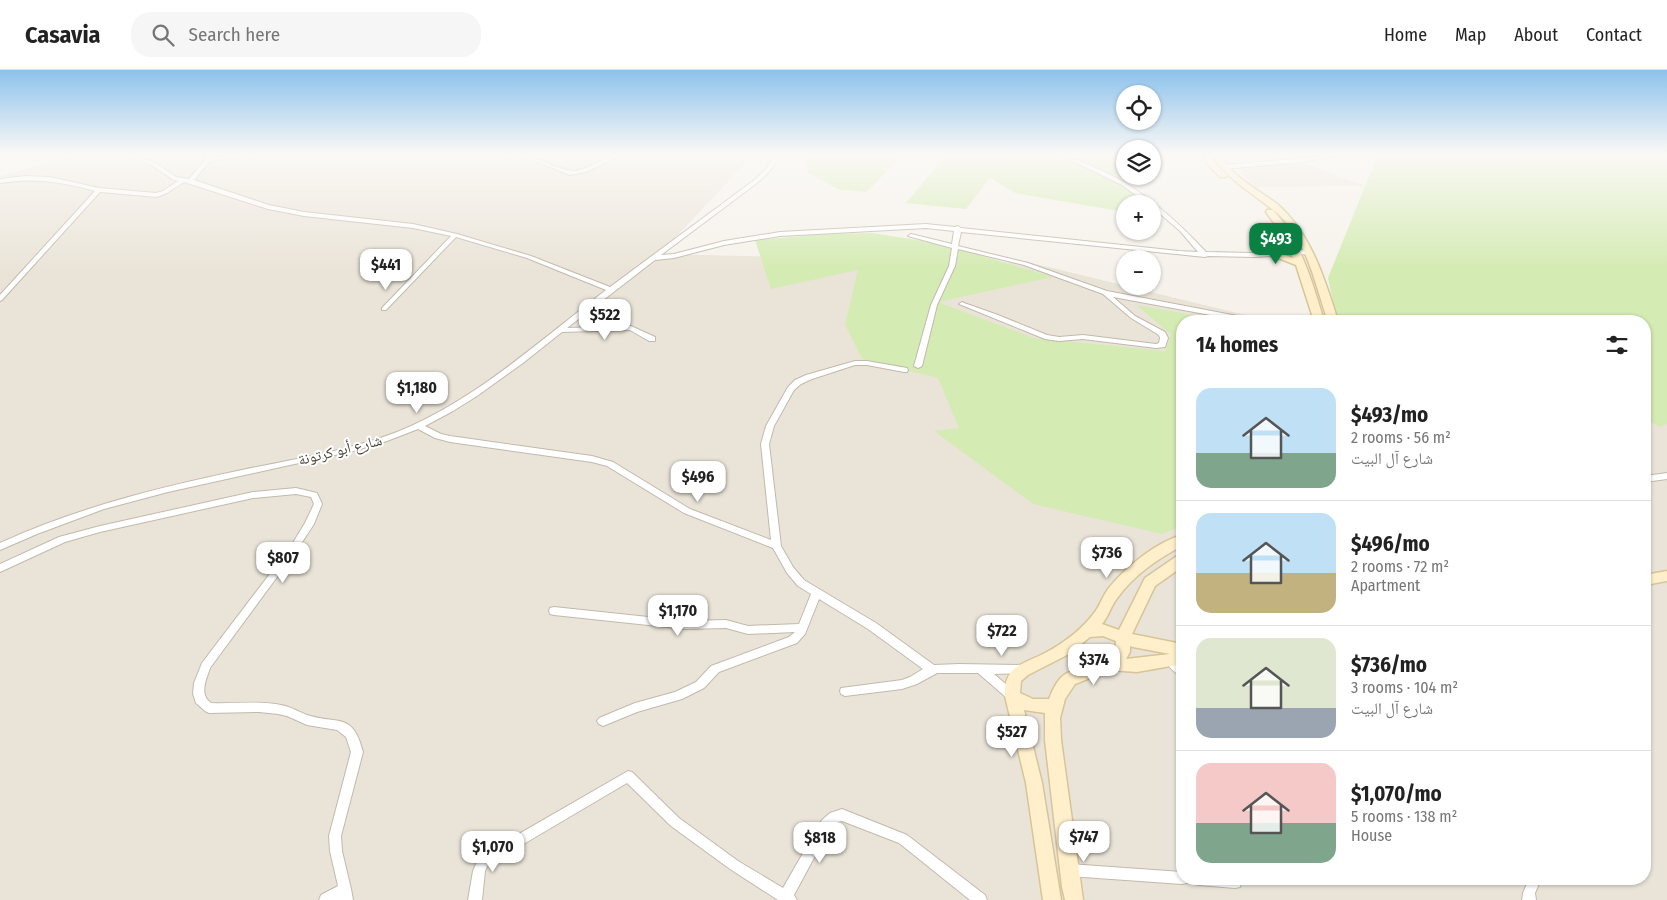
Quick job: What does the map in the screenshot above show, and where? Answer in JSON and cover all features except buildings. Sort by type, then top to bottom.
[{"type":"street","points":[[0,299],[97,193]]},
{"type":"street","points":[[131,193],[157,195],[164,193]]},
{"type":"street","points":[[224,193],[279,210],[413,226],[455,235],[529,257],[612,290]]},
{"type":"street","name":"شارع أبو كرتونة","points":[[0,547],[72,516],[121,500],[348,450],[418,426],[460,403],[490,382],[741,193]]},
{"type":"street","points":[[1245,193],[1274,215],[1292,247],[1317,315]]},
{"type":"street","points":[[1255,193],[1289,220],[1302,238],[1331,315]]},
{"type":"street","points":[[1161,212],[1182,230],[1205,255]]},
{"type":"street","points":[[653,258],[678,256],[724,243],[788,233],[926,226],[958,228],[1152,251],[1205,255],[1272,253],[1292,247],[1307,250]]},
{"type":"street","points":[[918,366],[934,305],[952,266],[958,228]]},
{"type":"street","points":[[384,309],[455,235]]},
{"type":"street","points":[[911,236],[955,245],[1030,266],[1105,293],[1221,315]]},
{"type":"street","points":[[1272,253],[1292,247]]},
{"type":"street","points":[[1272,253],[1298,263]]},
{"type":"street","points":[[962,304],[1052,339],[1073,337],[1156,346],[1162,345],[1164,338],[1162,334],[1133,317],[1105,293]]},
{"type":"street","points":[[560,330],[630,328],[652,339]]},
{"type":"street","points":[[904,370],[867,363],[855,363],[798,382],[791,389],[770,426],[766,444],[776,546],[796,578],[816,594],[872,626],[932,670]]},
{"type":"street","points":[[418,426],[450,440],[553,453],[604,462],[692,514],[776,546]]},
{"type":"street","points":[[1651,478],[1667,476]]},
{"type":"street","points":[[0,568],[62,539],[100,529],[253,495],[296,492],[314,494],[318,504],[310,524],[206,666],[200,682],[198,695],[203,706],[209,708],[286,710],[307,720],[334,723],[348,730],[356,743],[357,752],[335,836],[336,851],[346,895],[326,900]]},
{"type":"street","points":[[1052,900],[1034,783],[1011,686],[1013,680],[1025,669],[1068,648],[1098,619],[1112,594],[1132,574],[1152,557],[1176,543]]},
{"type":"street","points":[[1074,900],[1053,740],[1052,718],[1055,704],[1064,685],[1070,678],[1110,664],[1123,652],[1123,637],[1150,582],[1176,564]]},
{"type":"street","points":[[1651,579],[1667,576]]},
{"type":"street","points":[[603,721],[635,708],[678,696],[700,685],[715,669],[793,640],[798,636],[802,628],[816,594]]},
{"type":"street","points":[[554,611],[686,625],[726,624],[748,630],[802,628]]},
{"type":"street","points":[[1085,632],[1104,630],[1176,655]]},
{"type":"street","points":[[1110,664],[1131,666],[1176,656]]},
{"type":"street","points":[[845,690],[904,684],[918,679],[932,670],[978,667],[1002,670],[1025,669]]},
{"type":"street","points":[[978,667],[1022,703],[1033,707],[1045,707],[1055,704]]},
{"type":"street","points":[[475,900],[479,871],[483,861],[628,776],[663,812],[681,827],[734,865],[788,898],[826,824],[834,817],[842,815],[903,839],[980,900]]},
{"type":"street","points":[[1069,870],[1176,878]]},
{"type":"street","points":[[1529,900],[1529,893],[1532,885]]},
{"type":"shaded area","points":[[0,193],[718,193],[660,254],[1032,263],[1116,283],[1116,295],[1161,294],[1245,315],[1176,315],[1176,885],[1651,885],[1651,384],[1667,383],[1667,900],[0,900]]},
{"type":"green space","points":[[915,193],[979,193],[966,209],[906,203]]},
{"type":"green space","points":[[1015,193],[1132,193],[1134,195],[1116,195],[1116,210]]},
{"type":"green space","points":[[1362,193],[1667,193],[1667,424],[1660,427],[1651,422],[1651,315],[1336,315],[1328,278]]},
{"type":"green space","points":[[872,233],[943,244],[1053,277],[938,302],[1034,338],[1165,351],[1171,334],[1136,305],[1190,315],[1176,315],[1176,528],[1162,534],[1033,504],[934,431],[959,428],[938,378],[862,359],[845,325],[858,270],[771,289],[755,240],[827,234]]}]
